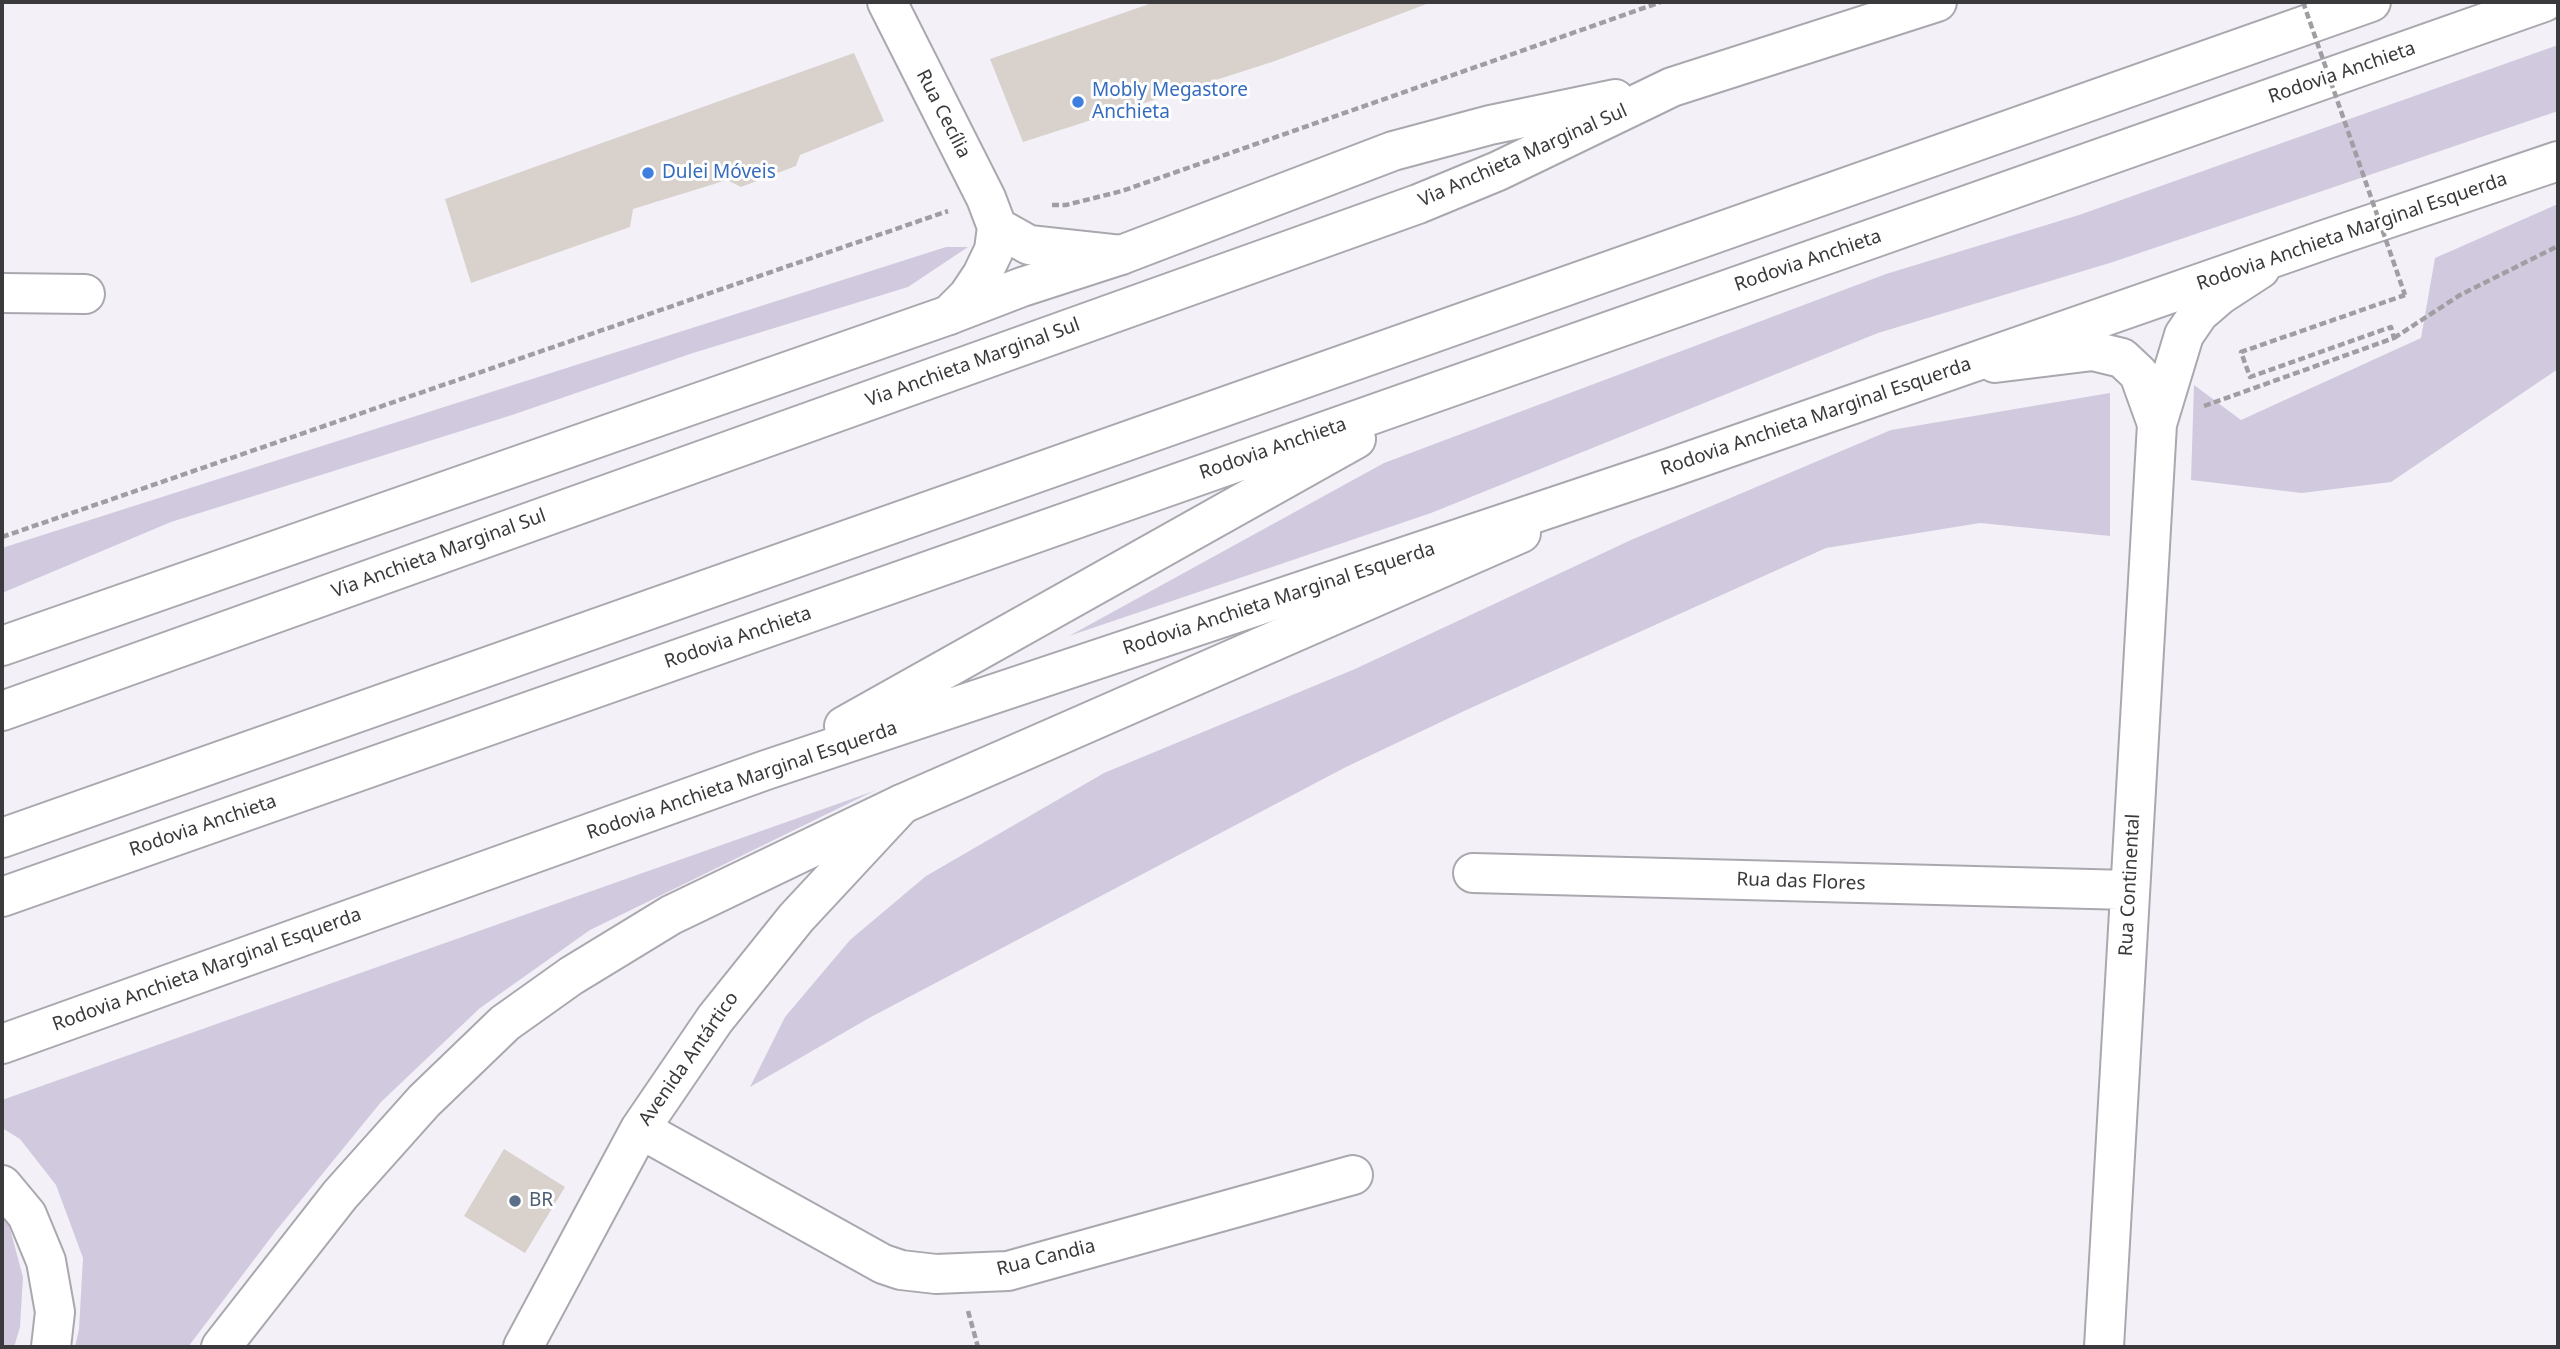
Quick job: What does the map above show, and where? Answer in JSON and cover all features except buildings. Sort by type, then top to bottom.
[{"type":"main road","name":"Via Anchieta Marginal Sul","points":[[2,711],[1418,204],[1498,171],[1672,87],[1937,2]]},
{"type":"main road","points":[[2,838],[2371,2]]},
{"type":"main road","name":"Rodovia Anchieta","points":[[2,897],[2544,2]]},
{"type":"main road","name":"Rua Cecília","points":[[894,4],[992,212]]},
{"type":"main road","points":[[2,646],[949,315],[1022,287],[1121,255],[1393,151],[1490,125],[1672,87]]},
{"type":"main road","name":"Rodovia Anchieta Marginal Esquerda","points":[[2,1044],[766,771],[1667,469],[2558,161]]},
{"type":"main road","points":[[992,212],[1029,245],[1121,255]]},
{"type":"main road","points":[[949,315],[968,296],[982,275],[993,250],[992,212]]},
{"type":"main road","name":"Rua Continental","points":[[2104,1347],[2157,424],[2184,335],[2199,313],[2220,295],[2279,256]]},
{"type":"main road","points":[[2,293],[85,294]]},
{"type":"main road","name":"Rua Continental","points":[[1955,369],[2093,351],[2122,358],[2139,373],[2157,424]]},
{"type":"main road","points":[[766,771],[1122,568],[1453,386]]},
{"type":"main road","points":[[220,1347],[358,1175],[424,1101],[505,1023],[571,976],[671,915],[902,804],[1667,469]]},
{"type":"main road","name":"Avenida Antártico","points":[[523,1347],[640,1129],[715,1019],[796,918],[902,804]]},
{"type":"main road","name":"Rua das Flores","points":[[1473,873],[2129,890]]},
{"type":"main road","name":"Rua Candia","points":[[640,1129],[883,1264],[901,1270],[936,1274],[1008,1271],[1353,1175]]},
{"type":"main road","points":[[2,1185],[27,1215],[47,1261],[55,1312],[51,1347]]},
{"type":"path","points":[[1045,205],[1066,205],[1122,191],[1661,2]]},
{"type":"path","points":[[2304,2],[2405,295],[2241,352],[2250,377],[2391,327],[2394,338]]},
{"type":"path","points":[[2,537],[992,212]]},
{"type":"path","points":[[2157,424],[2394,338],[2460,295],[2558,246]]},
{"type":"path","points":[[968,1312],[978,1347]]},
{"type":"shaded area","points":[[2558,45],[2558,111],[2113,262],[1878,333],[1431,513],[1069,636],[1384,463],[1886,274],[2079,215]]},
{"type":"shaded area","points":[[2558,204],[2558,369],[2391,482],[2302,493],[2191,480],[2194,385],[2241,420],[2421,338],[2435,258]]},
{"type":"shaded area","points":[[946,247],[968,247],[908,287],[693,353],[512,415],[171,522],[2,593],[2,548]]},
{"type":"shaded area","points":[[2110,393],[2110,536],[1980,523],[1826,548],[1346,767],[869,1018],[750,1087],[785,1017],[850,940],[926,876],[1104,773],[1355,669],[1631,540],[1891,430]]},
{"type":"shaded area","points":[[874,791],[590,930],[480,1008],[381,1102],[275,1232],[188,1347],[75,1347],[79,1329],[83,1258],[56,1185],[20,1139],[2,1128],[2,1100]]},
{"type":"shaded area","points":[[2,1216],[9,1225],[23,1277],[20,1327],[14,1347],[2,1347]]},
{"type":"place","name":"Mobly Megastore Anchieta","points":[[1078,102]]},
{"type":"place","name":"Dulei Móveis","points":[[648,173]]},
{"type":"place","name":"BR","points":[[515,1201]]}]
